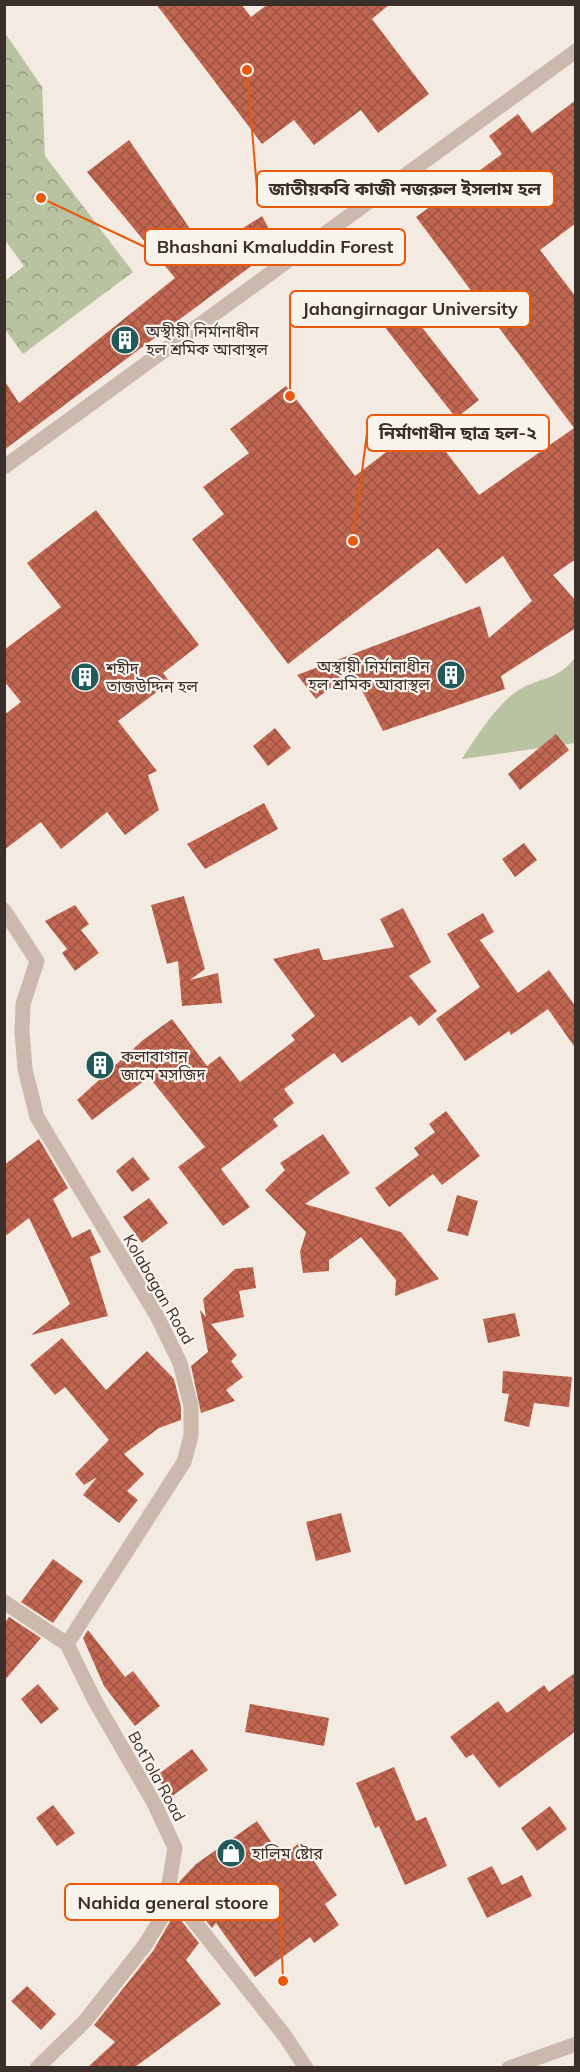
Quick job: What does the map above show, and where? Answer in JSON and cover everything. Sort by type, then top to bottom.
[{"type":"street","points":[[4,467],[576,51]]},
{"type":"street","name":"Kolabagan Road","points":[[4,910],[37,961],[23,1004],[22,1032],[25,1069],[37,1117],[157,1316],[180,1363],[191,1406],[191,1436],[184,1462],[67,1644]]},
{"type":"street","points":[[4,1602],[67,1644]]},
{"type":"street","name":"BotTola Road","points":[[37,2067],[85,2021],[145,1945],[164,1914],[175,1848],[154,1803],[95,1701],[67,1644]]},
{"type":"street","points":[[168,1888],[285,2036],[306,2067]]},
{"type":"street","points":[[509,2067],[576,2044]]},
{"type":"green space","points":[[5,33],[42,87],[45,156],[133,272],[23,354],[5,329],[5,281],[24,266],[5,240]]},
{"type":"green space","points":[[575,658],[575,743],[462,759],[488,722],[511,695],[555,675]]},
{"type":"building","points":[[156,4],[241,4],[251,17],[268,4],[390,4],[372,19],[429,94],[378,133],[361,110],[314,145],[294,120],[262,144]]},
{"type":"building","points":[[576,100],[576,223],[540,250],[576,297],[576,559],[553,575],[576,601],[576,628],[501,676],[505,689],[383,731],[352,671],[316,699],[297,675],[480,606],[489,638],[532,601],[503,556],[466,584],[438,548],[288,664],[192,539],[224,514],[203,487],[249,453],[230,429],[286,386],[355,476],[424,423],[479,495],[574,428],[416,217],[502,154],[489,136],[518,114],[532,133]]},
{"type":"building","name":"অস্থীয়ী নির্মানাধীন হল শ্রমিক আবাস্থল","points":[[129,140],[206,252],[262,216],[278,246],[4,450],[4,380],[19,403],[175,278],[87,172]]},
{"type":"building","points":[[399,298],[479,400],[456,418],[376,316]]},
{"type":"building","name":"শহীদ তাজউদ্দিন হল","points":[[96,510],[199,645],[163,673],[170,682],[118,721],[157,771],[148,775],[159,810],[125,835],[107,812],[61,849],[41,822],[4,850],[4,715],[21,702],[4,681],[4,650],[61,607],[27,563]]},
{"type":"building","points":[[275,728],[291,748],[268,766],[253,746]]},
{"type":"building","points":[[556,734],[569,750],[520,790],[508,774]]},
{"type":"building","points":[[264,803],[278,829],[205,869],[187,844]]},
{"type":"building","points":[[524,843],[537,860],[515,877],[502,859]]},
{"type":"building","points":[[184,896],[205,969],[190,980],[218,973],[222,1003],[182,1006],[178,961],[167,964],[151,905]]},
{"type":"building","points":[[75,905],[89,924],[81,930],[99,953],[75,971],[62,953],[67,949],[45,921]]},
{"type":"building","points":[[403,908],[431,962],[409,976],[437,1011],[419,1026],[411,1016],[342,1063],[334,1053],[284,1089],[294,1103],[273,1119],[278,1126],[221,1169],[250,1207],[223,1226],[178,1167],[205,1147],[149,1077],[92,1120],[77,1100],[143,1040],[172,1019],[207,1066],[220,1056],[240,1082],[295,1040],[291,1035],[315,1016],[273,959],[319,948],[323,960],[327,960],[394,947],[380,919]]},
{"type":"building","points":[[483,913],[494,932],[480,940],[518,993],[549,970],[576,1007],[576,1049],[548,1009],[511,1035],[509,1031],[465,1061],[436,1019],[480,987],[447,934]]},
{"type":"building","points":[[446,1111],[480,1156],[442,1185],[433,1174],[389,1207],[375,1188],[419,1155],[414,1148],[435,1132],[429,1124]]},
{"type":"building","points":[[323,1134],[350,1173],[305,1204],[401,1232],[439,1279],[395,1296],[396,1280],[361,1237],[329,1260],[329,1271],[303,1273],[300,1252],[306,1232],[265,1190],[285,1170],[280,1163]]},
{"type":"building","points":[[39,1139],[68,1188],[53,1199],[72,1238],[90,1229],[101,1252],[90,1257],[108,1316],[31,1335],[70,1304],[29,1218],[4,1237],[4,1165]]},
{"type":"building","points":[[133,1157],[150,1179],[132,1192],[116,1171]]},
{"type":"building","points":[[457,1195],[478,1201],[468,1236],[447,1231]]},
{"type":"building","points":[[149,1198],[168,1223],[142,1243],[123,1217]]},
{"type":"building","points":[[253,1267],[256,1288],[239,1291],[244,1317],[211,1324],[237,1355],[231,1361],[243,1377],[226,1390],[235,1401],[201,1413],[191,1366],[208,1352],[200,1310],[206,1317],[203,1299],[235,1269]]},
{"type":"building","points":[[515,1313],[520,1336],[488,1343],[483,1319]]},
{"type":"building","points":[[62,1338],[106,1390],[147,1351],[174,1379],[181,1407],[181,1420],[159,1428],[124,1454],[144,1474],[127,1491],[138,1500],[119,1523],[83,1495],[97,1477],[84,1485],[75,1474],[109,1440],[65,1387],[55,1395],[30,1365]]},
{"type":"building","points":[[503,1371],[572,1377],[569,1407],[534,1403],[529,1427],[504,1421],[509,1394],[502,1393]]},
{"type":"building","points":[[341,1513],[351,1552],[316,1561],[306,1522]]},
{"type":"building","points":[[53,1559],[83,1581],[53,1623],[21,1602]]},
{"type":"building","points":[[9,1617],[41,1638],[4,1681],[4,1624]]},
{"type":"building","points":[[88,1630],[125,1677],[133,1671],[160,1706],[135,1726],[104,1686],[83,1638]]},
{"type":"building","points":[[576,1672],[576,1731],[499,1788],[473,1754],[466,1758],[450,1737],[498,1701],[507,1713],[544,1685],[549,1692]]},
{"type":"building","points":[[38,1684],[59,1709],[41,1724],[21,1699]]},
{"type":"building","points":[[250,1704],[329,1718],[324,1746],[245,1732]]},
{"type":"building","points":[[192,1749],[208,1770],[171,1797],[156,1776]]},
{"type":"building","points":[[394,1767],[416,1821],[426,1817],[447,1866],[405,1885],[379,1826],[375,1828],[356,1783]]},
{"type":"building","points":[[53,1805],[75,1833],[57,1846],[36,1818]]},
{"type":"building","points":[[550,1806],[567,1829],[537,1851],[521,1828]]},
{"type":"building","points":[[257,1821],[281,1856],[301,1842],[337,1895],[325,1904],[339,1925],[314,1943],[310,1937],[255,1977],[216,1923],[212,1928],[187,1897],[191,1893],[179,1882],[196,1864]]},
{"type":"building","points":[[492,1866],[502,1885],[522,1875],[532,1896],[487,1918],[467,1878]]},
{"type":"building","points":[[175,1913],[199,1943],[186,1960],[221,2004],[135,2067],[88,2067],[115,2042],[94,2025],[153,1951]]},
{"type":"building","points":[[27,1986],[56,2014],[41,2030],[11,2001]]},
{"type":"place","name":"জাতীয়কবি কাজী নজরুল ইসলাম হল","points":[[247,70]]},
{"type":"place","name":"Bhashani Kmaluddin Forest","points":[[41,198]]},
{"type":"place","name":"অস্থীয়ী নির্মানাধীন হল শ্রমিক আবাস্থল","points":[[125,340]]},
{"type":"place","name":"Jahangirnagar University","points":[[290,396]]},
{"type":"place","name":"নির্মাণাধীন ছাত্র হল-২","points":[[353,541]]},
{"type":"place","name":"অস্থায়ী নির্মানাধীন হল শ্রমিক আবাস্থল","points":[[451,675]]},
{"type":"place","name":"শহীদ তাজউদ্দিন হল","points":[[85,677]]},
{"type":"place","name":"কলাবাগান জামে মসজিদ","points":[[100,1065]]},
{"type":"place","name":"হালিম ষ্টোর","points":[[231,1853]]},
{"type":"place","name":"Nahida general stoore","points":[[283,1981]]}]
